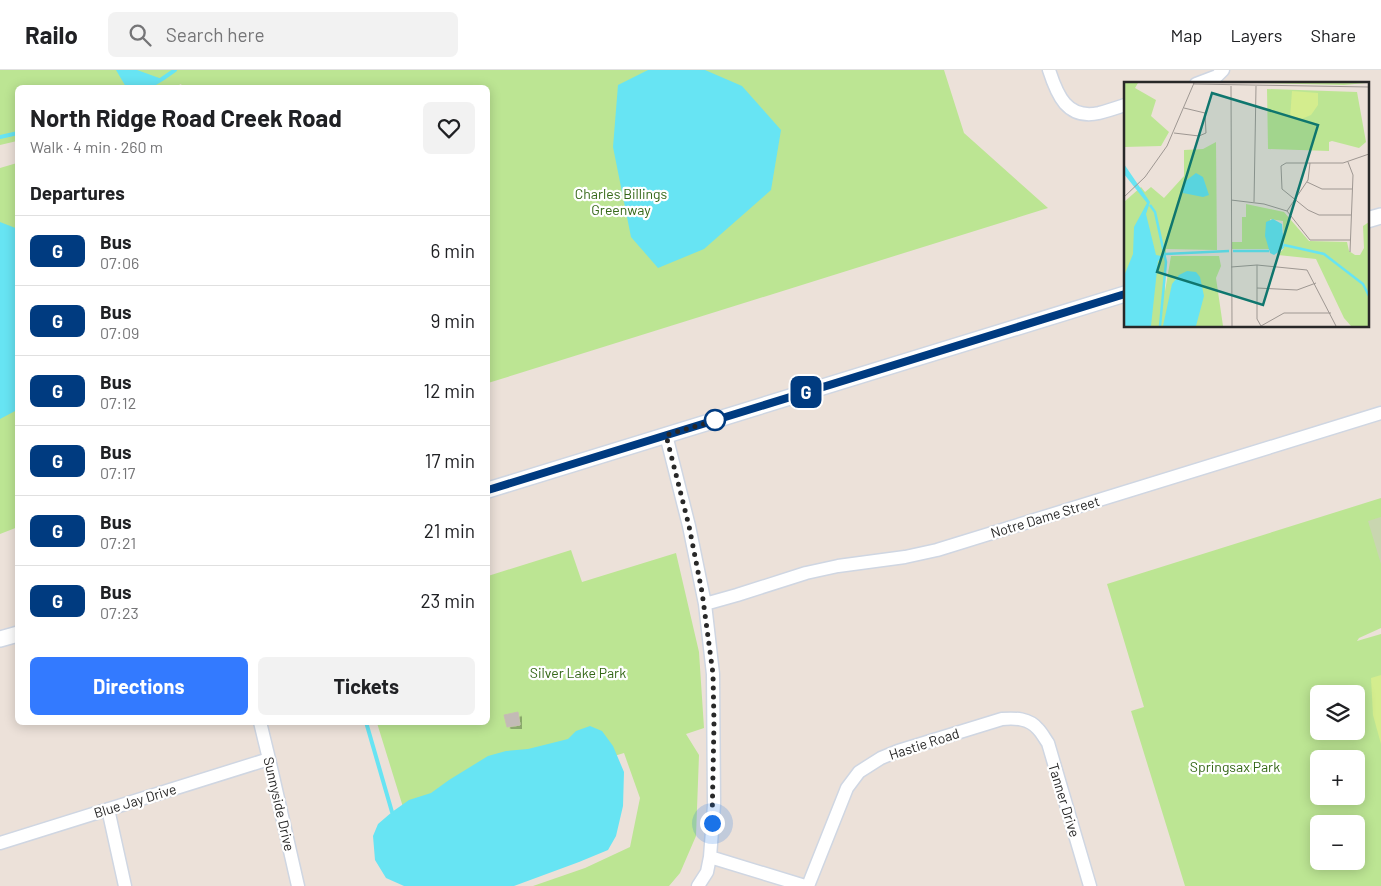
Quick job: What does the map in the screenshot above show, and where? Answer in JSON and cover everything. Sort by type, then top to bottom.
[{"type":"street","points":[[1049,70],[1059,96],[1067,106],[1076,112],[1085,114],[1097,113],[1124,105]]},
{"type":"street","points":[[1201,82],[1217,76],[1223,70]]},
{"type":"street","points":[[1368,220],[1381,216]]},
{"type":"street","points":[[490,489],[1124,294]]},
{"type":"street","name":"Notre Dame Street","points":[[704,604],[806,573],[937,550],[1381,414]]},
{"type":"street","points":[[666,435],[689,526],[704,604],[713,674],[714,805],[710,857],[707,872],[698,886]]},
{"type":"street","points":[[0,639],[15,635]]},
{"type":"street","name":"Hastie Road","points":[[806,886],[847,788],[859,772],[881,758],[917,745],[1002,719],[1027,720]]},
{"type":"street","name":"Tanner Drive","points":[[1027,720],[1038,728],[1048,743],[1090,886]]},
{"type":"street","name":"Sunnyside Drive","points":[[261,725],[298,886]]},
{"type":"street","name":"Blue Jay Drive","points":[[0,842],[270,760]]},
{"type":"street","points":[[108,809],[125,886]]},
{"type":"street","points":[[710,857],[806,886]]},
{"type":"green space","name":"Charles Billings Greenway","points":[[0,70],[944,70],[964,133],[1048,208],[490,382],[490,85],[15,85],[15,141],[0,145]]},
{"type":"green space","points":[[15,164],[15,528],[0,534],[0,168]]},
{"type":"green space","name":"Springsax Park","points":[[1381,498],[1381,628],[1359,638],[1357,641],[1381,634],[1381,886],[1185,886],[1131,711],[1144,707],[1107,584]]},
{"type":"green space","points":[[1381,517],[1381,564],[1368,521]]},
{"type":"green space","name":"Silver Lake Park","points":[[571,550],[582,582],[676,553],[699,652],[704,728],[686,734],[699,755],[696,836],[680,873],[669,886],[533,886],[585,868],[630,847],[640,798],[624,753],[407,820],[378,725],[490,725],[490,575]]},
{"type":"green space","points":[[1381,675],[1381,744],[1373,715],[1371,678]]},
{"type":"water","points":[[116,70],[137,70],[162,79],[151,85],[125,85]]},
{"type":"water","points":[[648,70],[705,70],[742,86],[781,130],[771,190],[704,249],[658,268],[631,237],[613,147],[618,85]]},
{"type":"water","points":[[0,222],[15,228],[15,411],[0,419]]},
{"type":"water","points":[[590,726],[602,731],[613,746],[624,772],[623,806],[616,836],[608,850],[514,886],[404,886],[386,878],[375,860],[373,836],[378,824],[392,812],[409,800],[431,793],[488,756],[568,739],[576,731]]},
{"type":"building","points":[[518,712],[520,725],[507,727],[504,715]]},
{"type":"waterway","points":[[152,85],[175,70]]},
{"type":"waterway","points":[[0,137],[15,134]]},
{"type":"waterway","points":[[367,725],[392,812]]},
{"type":"bus line","name":"G","points":[[490,489],[1124,294]]},
{"type":"route","points":[[712,823],[714,805],[713,674],[702,592],[689,526],[666,435],[724,418],[715,420]]}]
